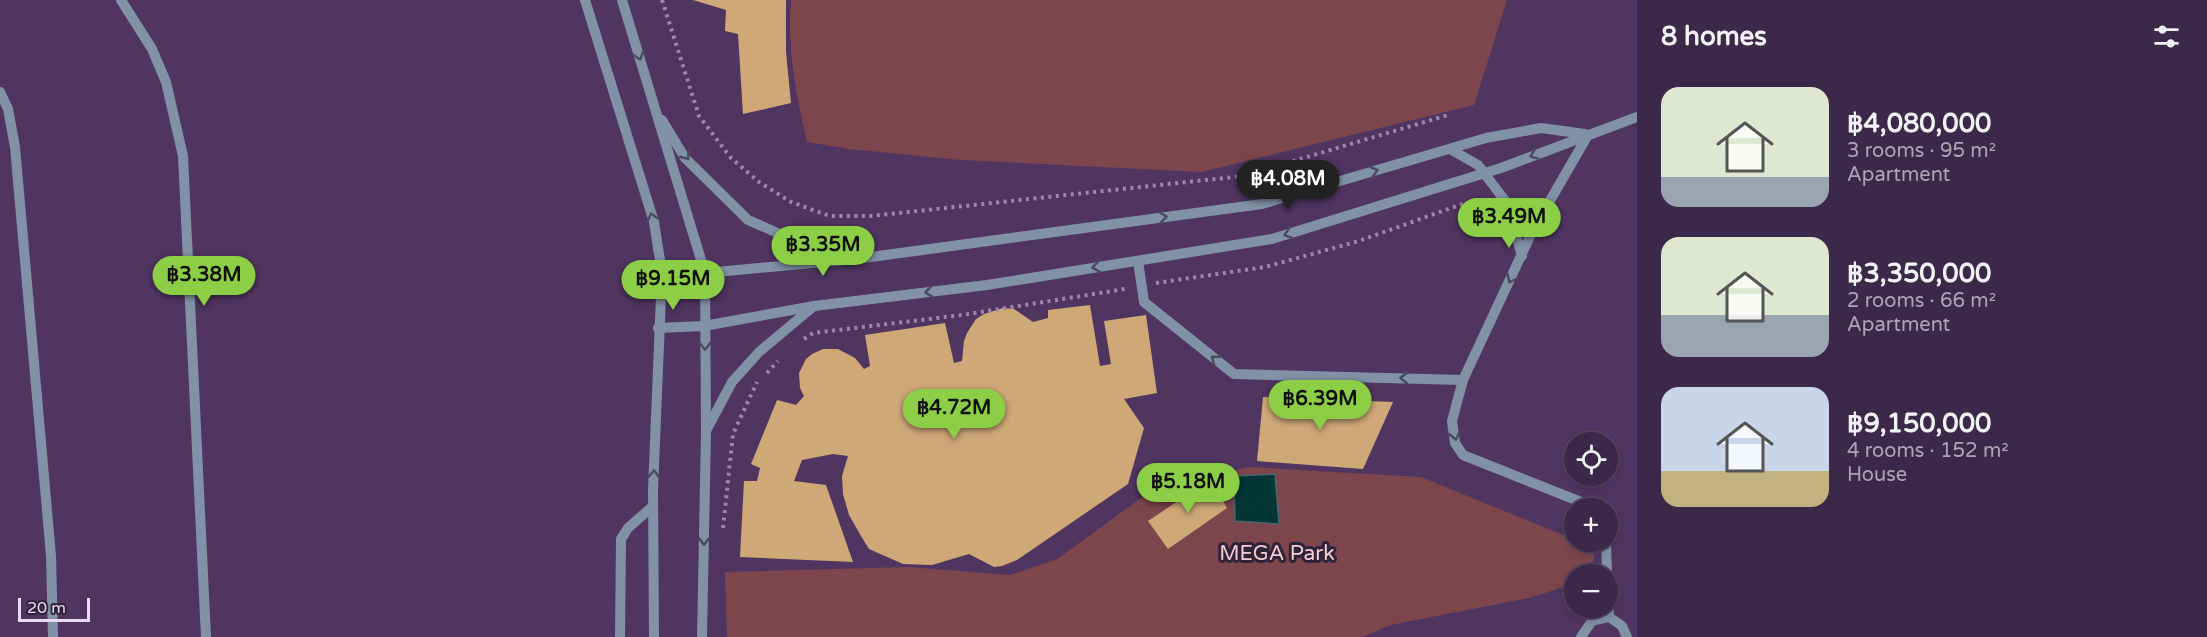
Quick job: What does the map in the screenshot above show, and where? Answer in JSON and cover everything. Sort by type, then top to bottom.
[{"type":"street","points":[[121,0],[152,49],[166,82],[183,156],[206,637]]},
{"type":"street","points":[[585,0],[654,222],[662,273],[658,328],[653,506],[654,637]]},
{"type":"street","points":[[622,0],[705,273],[706,432],[702,637]]},
{"type":"street","points":[[0,92],[8,109],[15,147],[50,545],[53,637]]},
{"type":"street","points":[[654,107],[685,158],[748,220],[805,245],[856,259]]},
{"type":"street","points":[[658,328],[704,326],[814,306],[987,285],[1272,239],[1484,173],[1637,117]]},
{"type":"street","points":[[662,273],[705,273],[856,259],[1262,204],[1486,138],[1541,128],[1588,135]]},
{"type":"street","points":[[1571,498],[1463,455],[1455,443],[1452,421],[1463,380],[1533,230],[1588,135]]},
{"type":"street","points":[[1450,149],[1478,165],[1506,202],[1522,256]]},
{"type":"street","points":[[1138,261],[1144,302],[1234,374],[1463,380]]},
{"type":"street","points":[[706,432],[732,382],[759,352],[814,306]]},
{"type":"street","points":[[620,637],[621,539],[628,528],[653,506]]},
{"type":"street","points":[[1578,637],[1592,621],[1605,618]]},
{"type":"street","points":[[1610,618],[1622,626],[1627,637]]},
{"type":"path","points":[[662,0],[699,116],[731,158],[759,183],[791,202],[830,216],[871,216],[1243,176],[1448,115]]},
{"type":"path","points":[[798,344],[813,333],[962,315],[1265,267],[1359,241],[1465,203]]},
{"type":"path","points":[[642,268],[642,291]]},
{"type":"path","points":[[723,532],[733,434],[756,384],[783,356]]},
{"type":"green space","points":[[791,0],[1507,0],[1474,105],[1201,172],[961,160],[849,149],[807,142],[793,71],[790,36]]},
{"type":"green space","name":"MEGA Park","points":[[1249,467],[1421,477],[1564,535],[1564,552],[1595,552],[1593,564],[1564,564],[1564,587],[1533,597],[1391,625],[1362,637],[727,637],[725,572],[908,567],[1010,575],[1057,559],[1151,491]]},
{"type":"shaded area","points":[[1275,474],[1279,524],[1235,521],[1234,476]]},
{"type":"building","points":[[693,0],[786,0],[786,52],[791,103],[743,114],[738,34],[725,31],[726,10]]},
{"type":"building","points":[[1090,305],[1100,366],[1111,364],[1104,321],[1146,315],[1157,393],[1124,399],[1144,428],[1128,484],[1017,560],[1002,566],[994,567],[969,554],[932,565],[903,564],[869,549],[849,515],[843,494],[842,476],[848,456],[833,454],[802,460],[794,481],[826,485],[853,562],[740,557],[744,481],[757,481],[760,468],[751,464],[777,400],[796,405],[804,396],[800,388],[799,373],[806,359],[812,354],[823,349],[838,349],[855,358],[864,369],[870,366],[865,335],[945,323],[954,363],[962,361],[967,333],[976,319],[984,314],[1003,308],[1014,309],[1033,322],[1048,318],[1048,310]]},
{"type":"building","points":[[1263,397],[1393,402],[1363,469],[1257,461]]},
{"type":"building","points":[[1211,479],[1227,508],[1168,549],[1148,521]]}]
